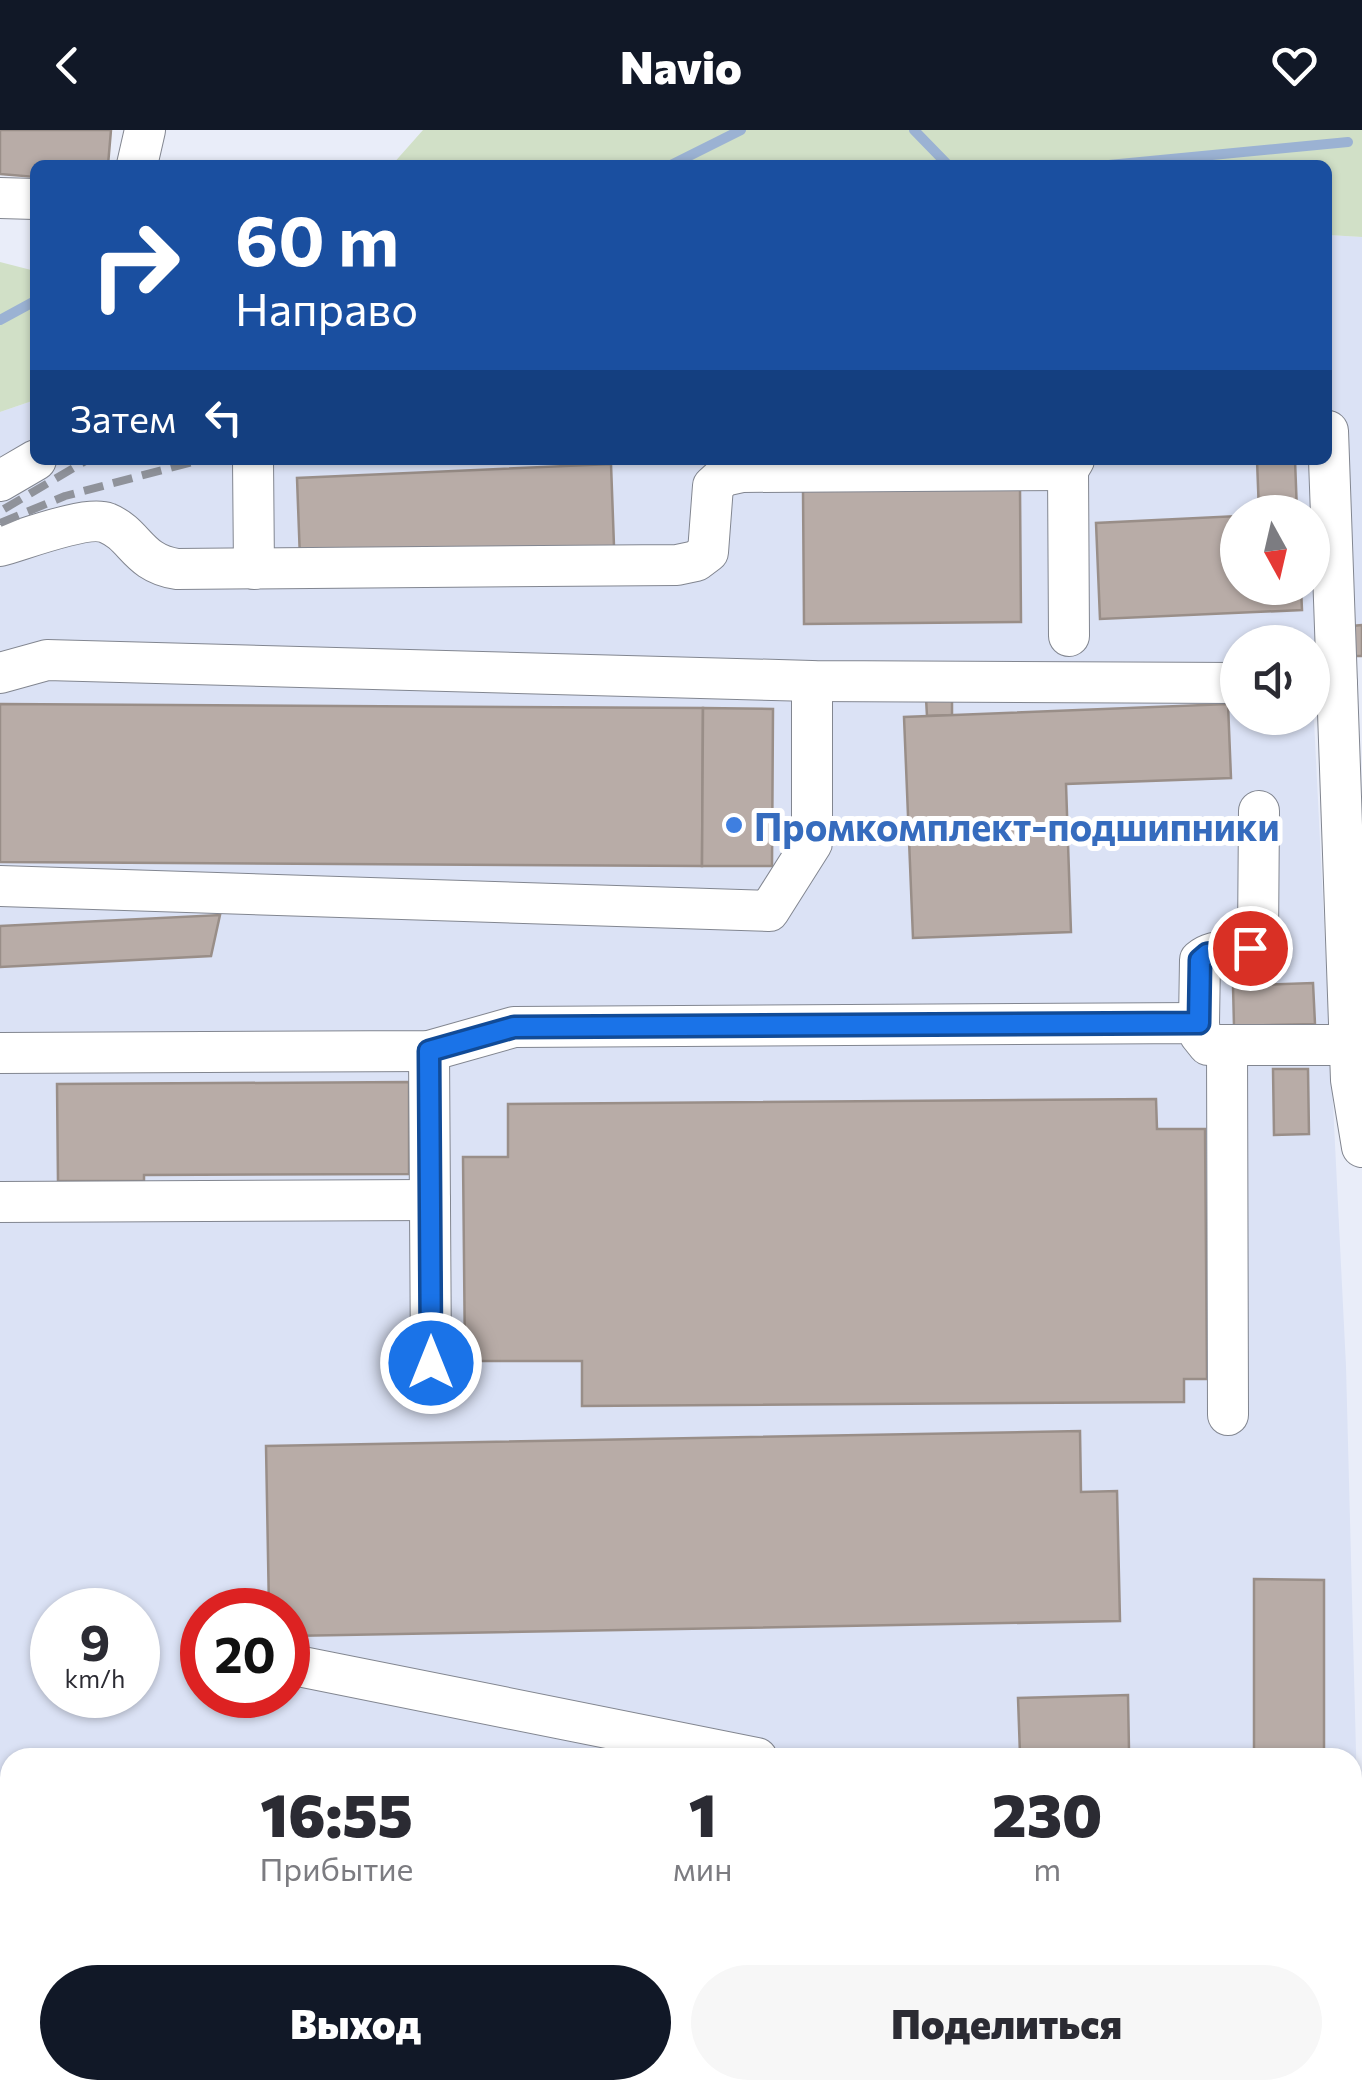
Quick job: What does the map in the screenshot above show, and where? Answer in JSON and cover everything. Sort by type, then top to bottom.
[{"type":"lane","points":[[138,160],[145,130]]},
{"type":"lane","points":[[0,198],[30,199]]},
{"type":"lane","points":[[0,480],[30,463]]},
{"type":"lane","points":[[253,465],[254,569]]},
{"type":"lane","points":[[0,546],[95,521],[117,530],[159,566],[254,569],[677,565],[696,562],[708,552],[713,486],[724,476],[742,472],[1071,465],[1070,636]]},
{"type":"lane","points":[[1326,625],[1328,465]]},
{"type":"lane","points":[[0,674],[47,660],[812,681],[1220,683]]},
{"type":"lane","points":[[0,886],[768,910],[812,843],[812,681]]},
{"type":"lane","points":[[1329,735],[1362,1146]]},
{"type":"lane","points":[[1228,1415],[1213,1034],[1200,960],[1207,954],[1250,948],[1258,940],[1259,811]]},
{"type":"lane","points":[[0,1053],[429,1051],[514,1027],[1213,1034],[1354,1068]]},
{"type":"lane","points":[[429,1051],[431,1363]]},
{"type":"lane","points":[[0,1202],[430,1200]]},
{"type":"lane","points":[[310,1668],[706,1748]]},
{"type":"shaded area","points":[[1332,235],[1362,237],[1362,656],[1330,655],[1330,625],[1220,625],[1220,735],[1315,735],[1346,1366],[1356,1748],[0,1748],[0,412],[30,402],[30,465],[1332,465]]},
{"type":"green space","points":[[423,130],[1362,130],[1362,237],[1332,235],[1332,160],[396,160]]},
{"type":"green space","points":[[0,262],[30,270],[30,402],[0,412]]},
{"type":"building","points":[[0,130],[111,130],[108,160],[30,160],[30,177],[0,174]]},
{"type":"building","points":[[611,465],[614,546],[300,559],[297,478]]},
{"type":"building","points":[[1257,465],[1295,465],[1296,495],[1258,495]]},
{"type":"building","points":[[1020,489],[1021,622],[804,624],[803,490]]},
{"type":"building","points":[[1220,517],[1220,605],[1302,605],[1302,610],[1100,619],[1096,523]]},
{"type":"building","points":[[1362,625],[1362,656],[1353,656],[1352,626]]},
{"type":"building","points":[[952,697],[952,715],[927,716],[926,698]]},
{"type":"building","points":[[0,704],[703,708],[702,866],[0,862]]},
{"type":"building","points":[[1220,704],[1220,735],[1229,735],[1231,778],[1066,784],[1071,932],[913,938],[904,717]]},
{"type":"building","points":[[703,708],[773,709],[772,866],[702,866]]},
{"type":"building","points":[[220,915],[211,956],[0,967],[0,926]]},
{"type":"building","points":[[1313,983],[1315,1024],[1234,1026],[1233,986]]},
{"type":"building","points":[[1273,1069],[1308,1069],[1309,1134],[1274,1135]]},
{"type":"building","points":[[409,1082],[409,1174],[144,1175],[144,1181],[58,1181],[57,1084]]},
{"type":"building","points":[[1156,1099],[1157,1129],[1205,1129],[1207,1379],[1184,1379],[1184,1402],[582,1406],[582,1361],[465,1361],[463,1157],[508,1157],[508,1104]]},
{"type":"building","points":[[1080,1431],[1081,1492],[1117,1491],[1120,1621],[310,1636],[310,1588],[269,1588],[266,1446]]},
{"type":"building","points":[[1254,1579],[1324,1580],[1324,1748],[1254,1748]]},
{"type":"building","points":[[1128,1695],[1129,1748],[1020,1748],[1018,1698]]},
{"type":"waterway","points":[[681,160],[741,130]]},
{"type":"waterway","points":[[914,130],[943,160]]},
{"type":"waterway","points":[[1161,160],[1348,142]]},
{"type":"waterway","points":[[0,320],[30,304]]},
{"type":"railway","points":[[4,509],[79,465]]},
{"type":"railway","points":[[0,523],[65,496],[181,465]]},
{"type":"place","name":"Промкомплект-подшипники","points":[[734,825]]},
{"type":"route","points":[[431,1363],[429,1051],[514,1027],[1199,1023],[1200,960],[1207,954],[1250,948]]}]
